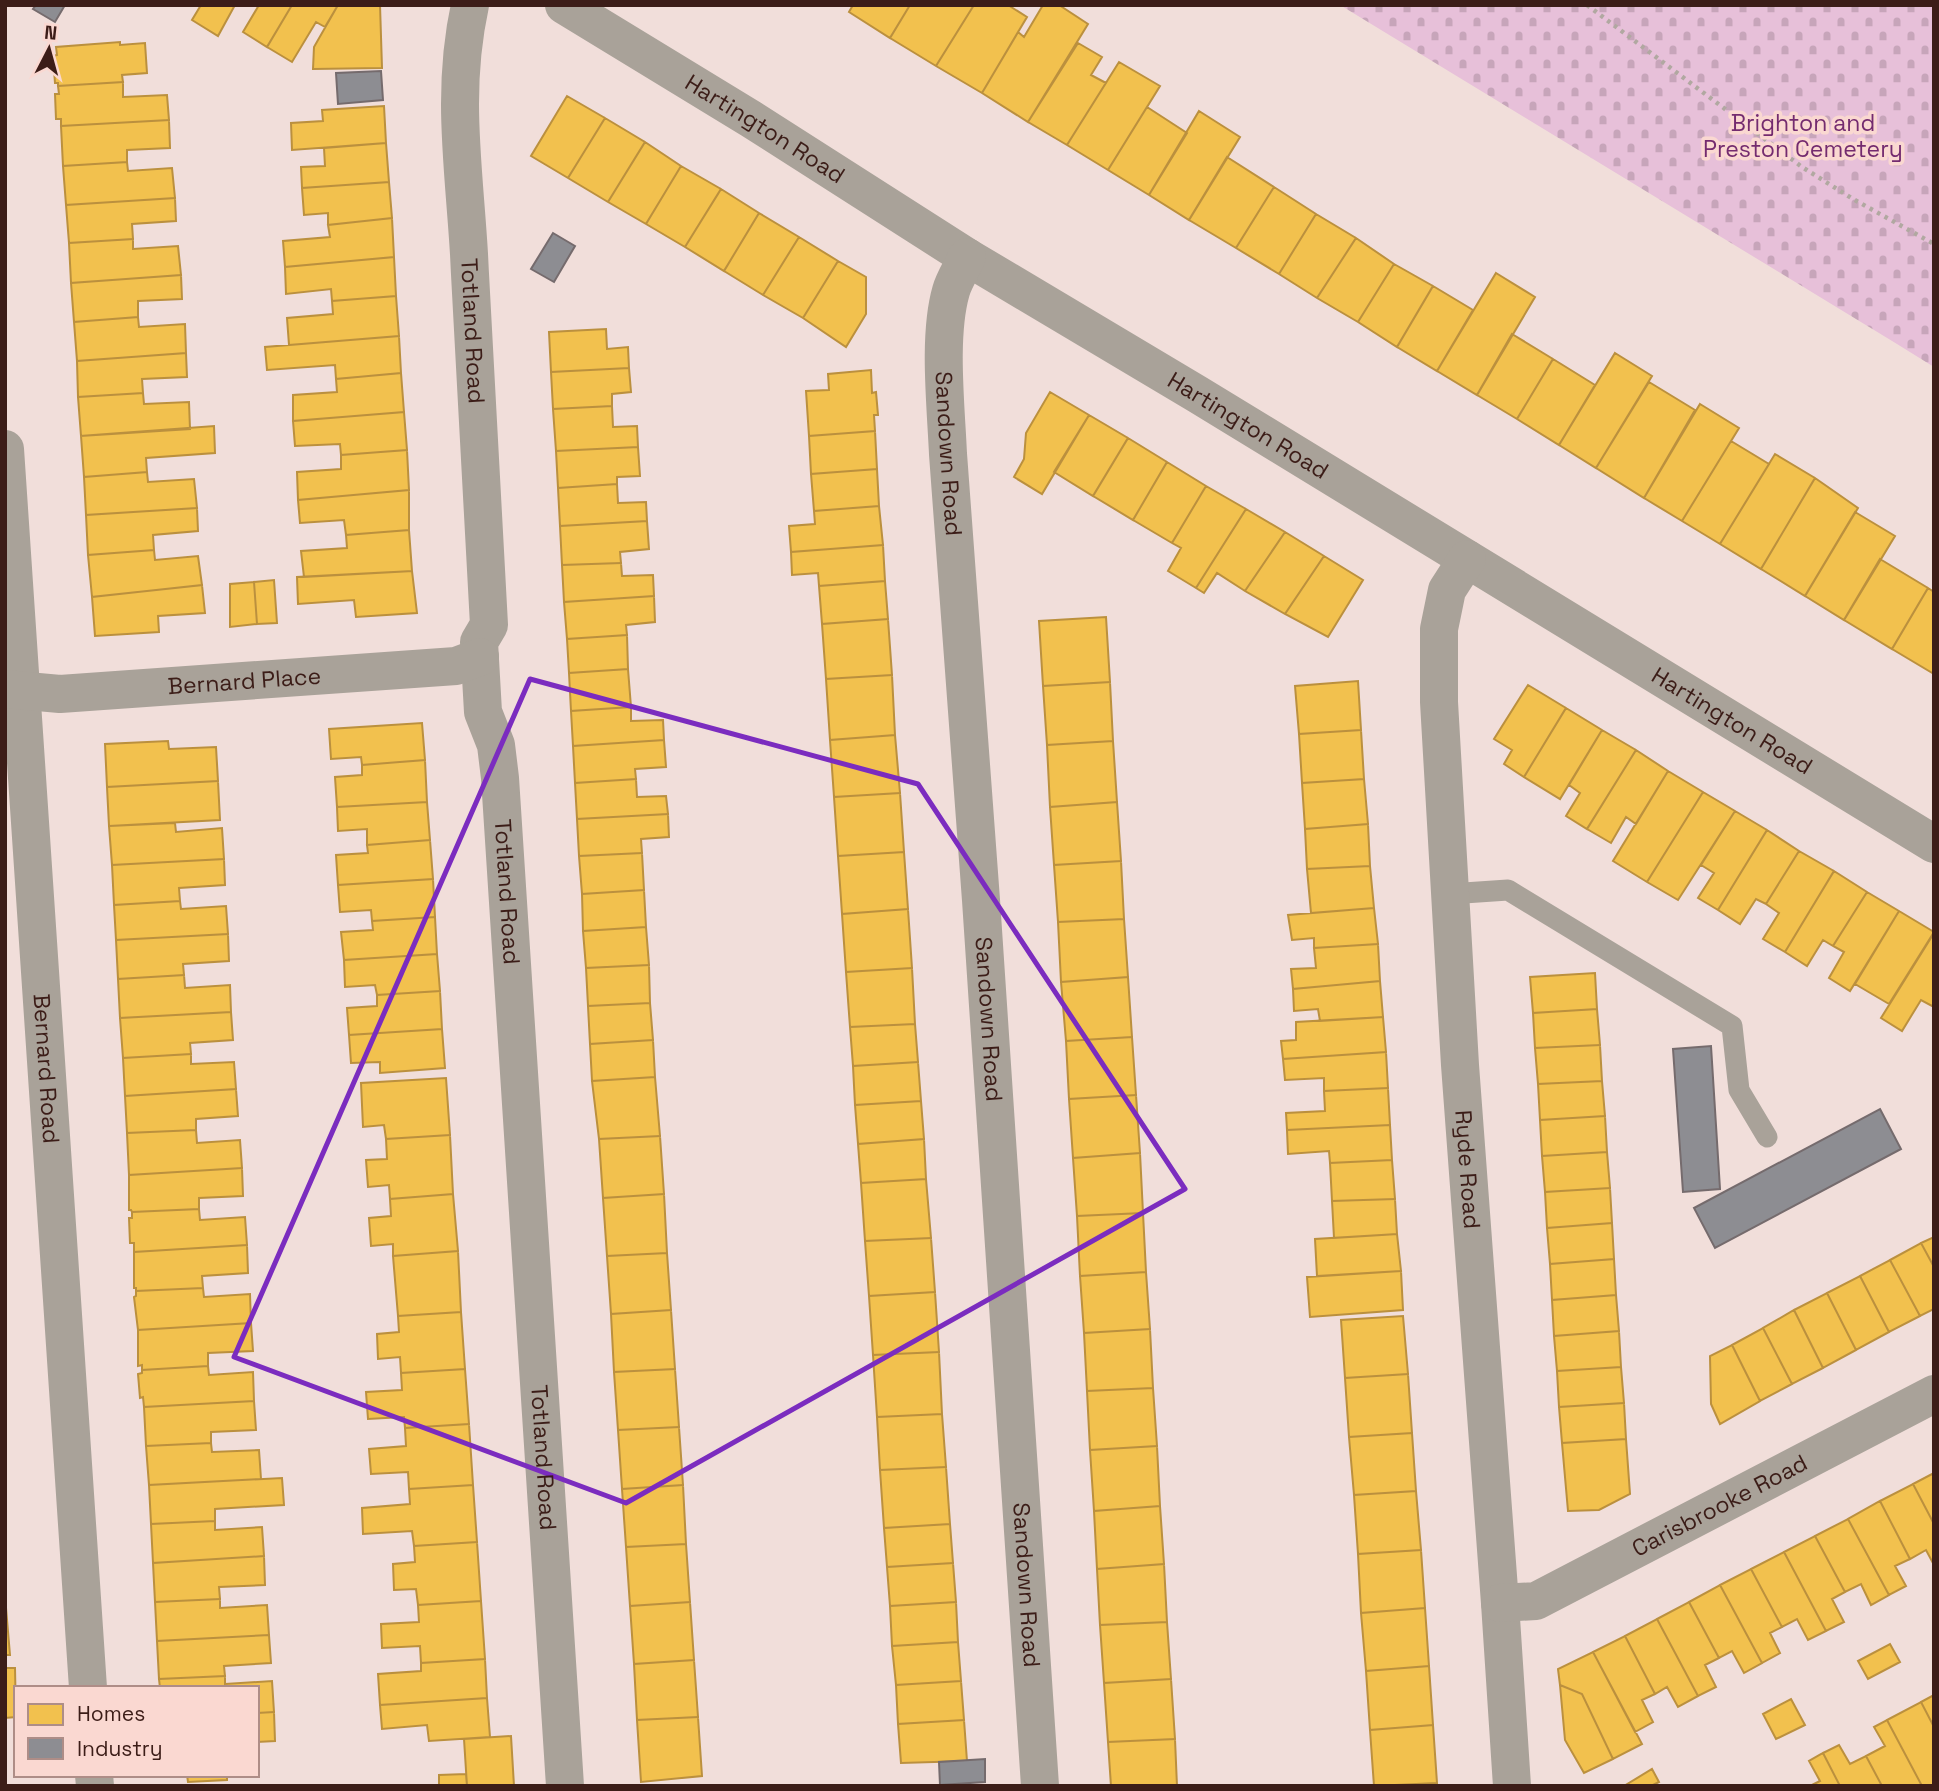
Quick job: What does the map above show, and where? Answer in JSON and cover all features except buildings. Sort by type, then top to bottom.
[{"type":"street","name":"Totland Road","points":[[470,5],[464,29],[459,90],[461,166],[468,246],[489,625],[479,642],[483,712],[496,745],[500,778],[565,1786]]},
{"type":"street","name":"Hartington Road","points":[[564,5],[751,119],[967,257],[1198,394],[1934,844]]},
{"type":"street","name":"Sandown Road","points":[[967,257],[951,288],[946,313],[948,454],[980,886],[1040,1786]]},
{"type":"street","name":"Bernard Road","points":[[5,449],[13,689],[88,1686]]},
{"type":"street","name":"Ryde Road","points":[[1467,559],[1447,590],[1439,629],[1438,702],[1511,1786]]},
{"type":"street","name":"Bernard Place","points":[[13,689],[73,694],[456,666],[480,657]]},
{"type":"street","name":"Carisbrooke Road","points":[[1500,1602],[1536,1601],[1934,1394]]},
{"type":"lane","points":[[1449,894],[1508,890],[1732,1026],[1739,1090],[1767,1137]]},
{"type":"path","points":[[1587,5],[1802,167],[1853,200],[1934,244]]},
{"type":"highlighted area","points":[[530,679],[918,784],[1185,1189],[626,1503],[234,1357]]},
{"type":"green space","name":"Brighton and Preston Cemetery","points":[[1340,5],[1934,5],[1934,367],[1897,344]]}]
